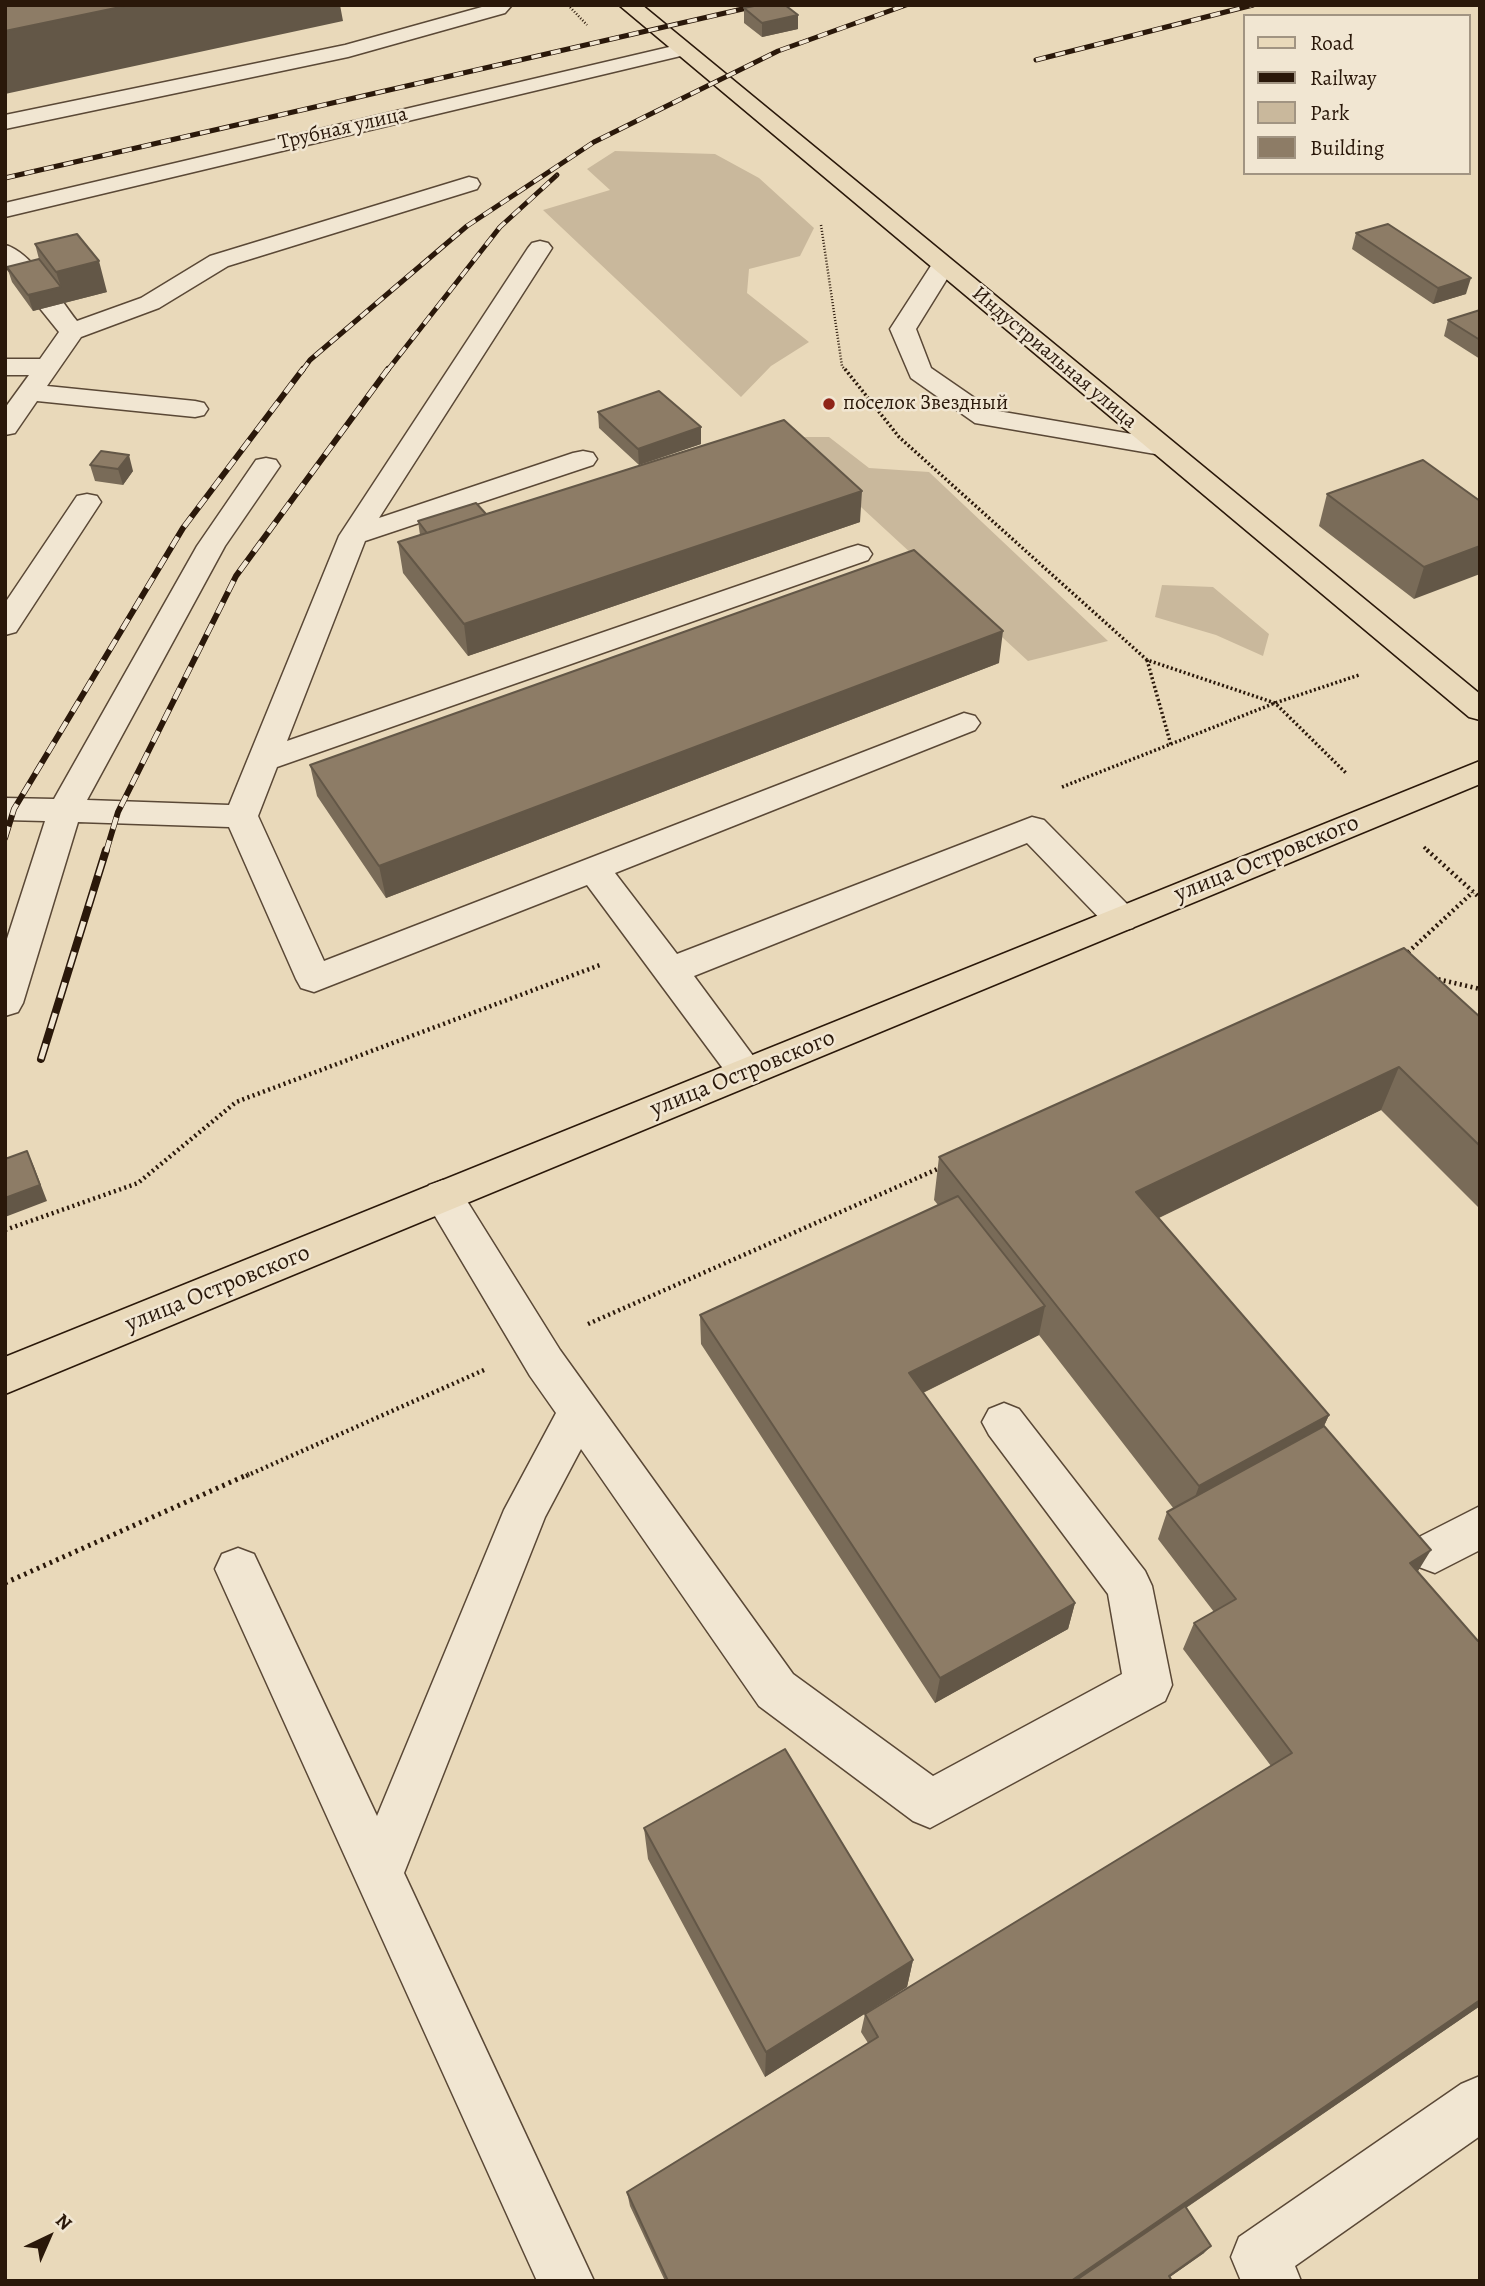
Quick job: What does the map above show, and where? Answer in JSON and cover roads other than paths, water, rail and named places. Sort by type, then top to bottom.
[{"type":"main road","name":"Индустриальная улица","points":[[629,5],[1480,710]]},
{"type":"main road","name":"улица Островского","points":[[5,1376],[1480,772]]},
{"type":"street","points":[[5,122],[348,51],[498,9],[502,5]]},
{"type":"street","name":"Трубная улица","points":[[5,210],[682,50]]},
{"type":"street","points":[[5,427],[72,332],[150,303],[219,261],[469,184]]},
{"type":"street","points":[[540,248],[353,536],[242,816],[314,979],[964,723]]},
{"type":"street","points":[[5,252],[24,270],[72,332]]},
{"type":"street","points":[[943,267],[903,329],[920,372],[984,417],[1161,447]]},
{"type":"street","points":[[5,367],[47,367]]},
{"type":"street","points":[[30,392],[195,409]]},
{"type":"street","points":[[353,536],[583,459]]},
{"type":"street","points":[[5,1003],[65,810],[211,546],[266,466]]},
{"type":"street","points":[[5,626],[87,502]]},
{"type":"street","points":[[264,760],[858,554]]},
{"type":"street","points":[[5,809],[242,816]]},
{"type":"street","points":[[671,971],[1032,828],[1121,919]]},
{"type":"street","points":[[593,868],[746,1072]]},
{"type":"street","points":[[443,1196],[536,1347],[579,1411],[776,1690],[930,1804],[1148,1685],[1129,1586],[1004,1422]]},
{"type":"street","points":[[379,1874],[526,1510],[579,1411]]},
{"type":"street","points":[[1435,1552],[1480,1526]]},
{"type":"street","points":[[238,1569],[566,2281]]},
{"type":"street","points":[[1273,2281],[1259,2258],[1480,2102]]},
{"type":"railway","points":[[5,178],[760,5]]},
{"type":"railway","points":[[302,371],[310,360],[467,226],[594,142],[778,51],[906,5]]},
{"type":"railway","points":[[1036,60],[1253,5]]},
{"type":"railway","points":[[387,371],[500,227],[557,175]]},
{"type":"railway","points":[[5,838],[14,809],[183,528],[303,369]]},
{"type":"railway","points":[[106,852],[118,812],[236,576],[388,369]]},
{"type":"railway","points":[[41,1059],[106,850]]},
{"type":"place","name":"поселок Звездный","points":[[829,404]]}]
